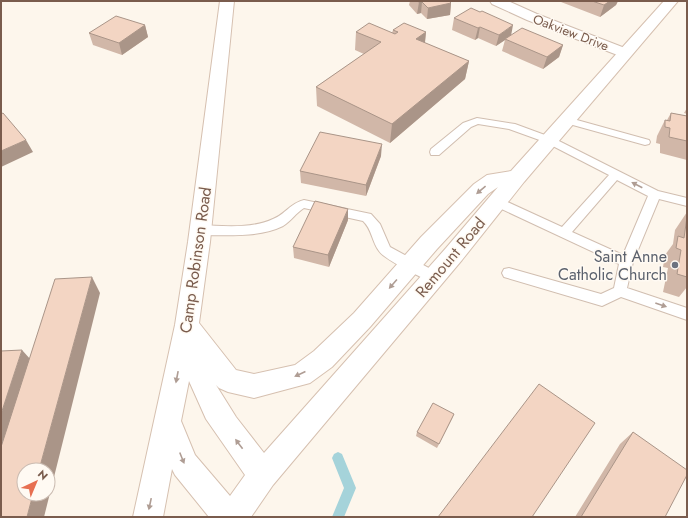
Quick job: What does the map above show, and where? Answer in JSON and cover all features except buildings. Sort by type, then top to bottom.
[{"type":"street","name":"Camp Robinson Road","points":[[148,517],[187,325],[200,230],[227,1]]},
{"type":"street","name":"Oakview Drive","points":[[497,1],[532,17],[625,53]]},
{"type":"street","name":"Remount Road","points":[[234,517],[263,475],[566,120],[671,1]]},
{"type":"street","points":[[187,325],[210,358],[228,380],[254,386],[277,382],[301,375],[323,359],[362,320],[409,265],[481,189],[494,180],[517,177]]},
{"type":"street","points":[[187,325],[191,352],[200,379],[212,406],[263,475]]},
{"type":"street","points":[[168,422],[185,465],[228,517]]},
{"type":"lane","points":[[566,120],[645,142]]},
{"type":"lane","points":[[435,152],[467,125],[477,121],[511,126],[549,140],[655,194],[687,202]]},
{"type":"lane","points":[[564,233],[616,174]]},
{"type":"lane","points":[[620,291],[626,262],[655,194]]},
{"type":"lane","points":[[496,202],[626,262]]},
{"type":"lane","points":[[200,230],[267,227],[280,222],[296,206],[304,204],[367,217],[374,222],[378,231],[380,245],[385,250],[409,265],[433,277]]},
{"type":"lane","points":[[508,273],[602,300],[620,291],[687,314]]},
{"type":"waterway","points":[[338,458],[350,488],[338,517]]},
{"type":"place","name":"Saint Anne Catholic Church","points":[[675,265]]}]
